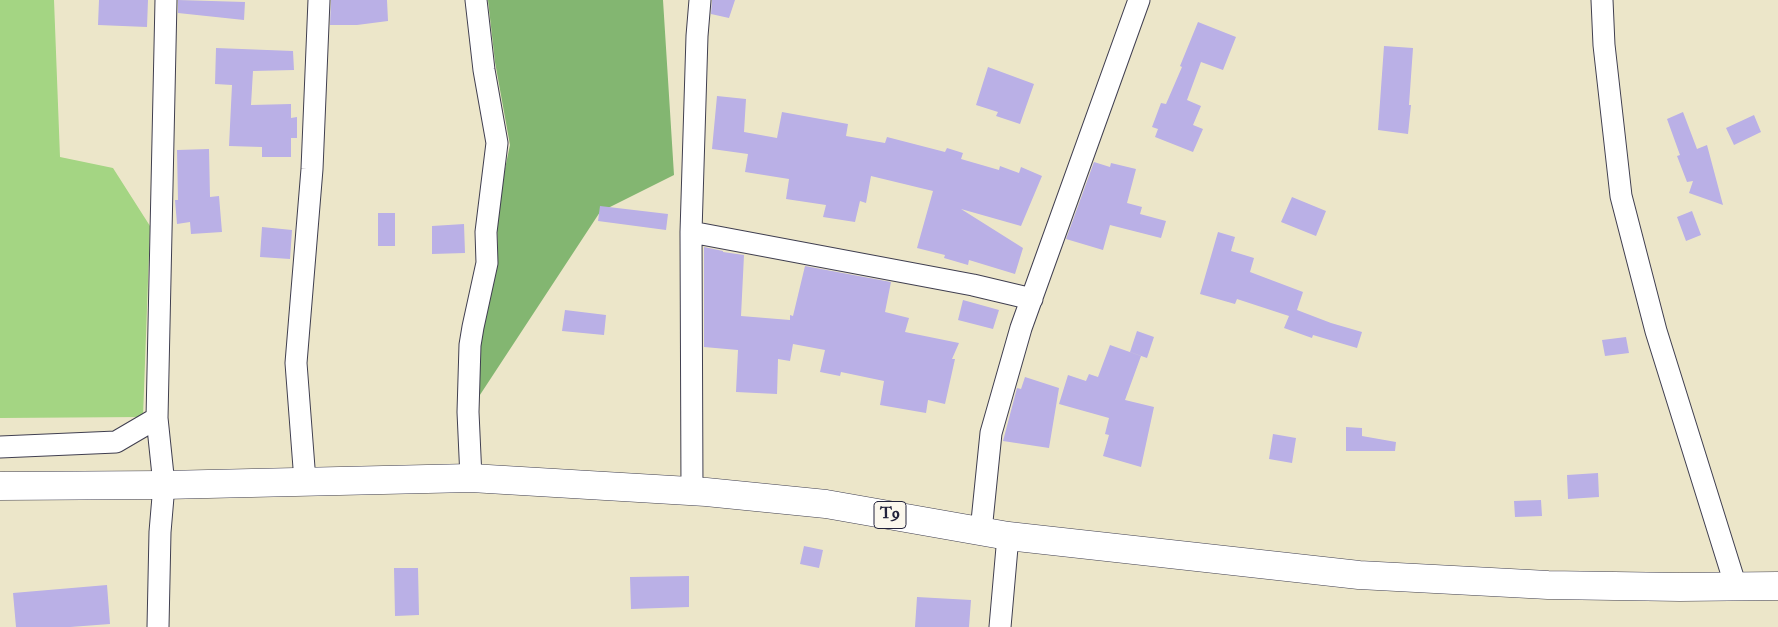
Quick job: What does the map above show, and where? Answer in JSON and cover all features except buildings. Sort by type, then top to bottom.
[{"type":"highway","name":"T9","points":[[0,486],[164,485],[471,478],[692,492],[826,504],[1008,536],[1358,575],[1548,586],[1778,586]]},
{"type":"street","points":[[158,627],[160,532],[164,485],[157,418],[166,0]]},
{"type":"street","points":[[305,482],[296,363],[312,169],[319,0]]},
{"type":"street","points":[[471,478],[468,412],[470,345],[472,327],[487,263],[486,232],[497,143],[484,70],[476,0]]},
{"type":"street","points":[[692,492],[691,232],[697,36],[700,0]]},
{"type":"street","points":[[981,531],[991,433],[1032,299],[1140,0]]},
{"type":"street","points":[[1602,0],[1604,45],[1621,196],[1656,331],[1736,586]]},
{"type":"street","points":[[691,232],[973,285],[1032,299]]},
{"type":"street","points":[[0,447],[116,442],[157,418]]},
{"type":"street","points":[[1000,627],[1008,536]]},
{"type":"green space","points":[[0,0],[54,0],[60,157],[113,168],[150,226],[143,417],[0,418]]},
{"type":"green space","points":[[488,0],[663,0],[674,175],[600,212],[474,404],[476,363],[498,255],[497,224],[502,183],[510,145],[495,62]]}]
